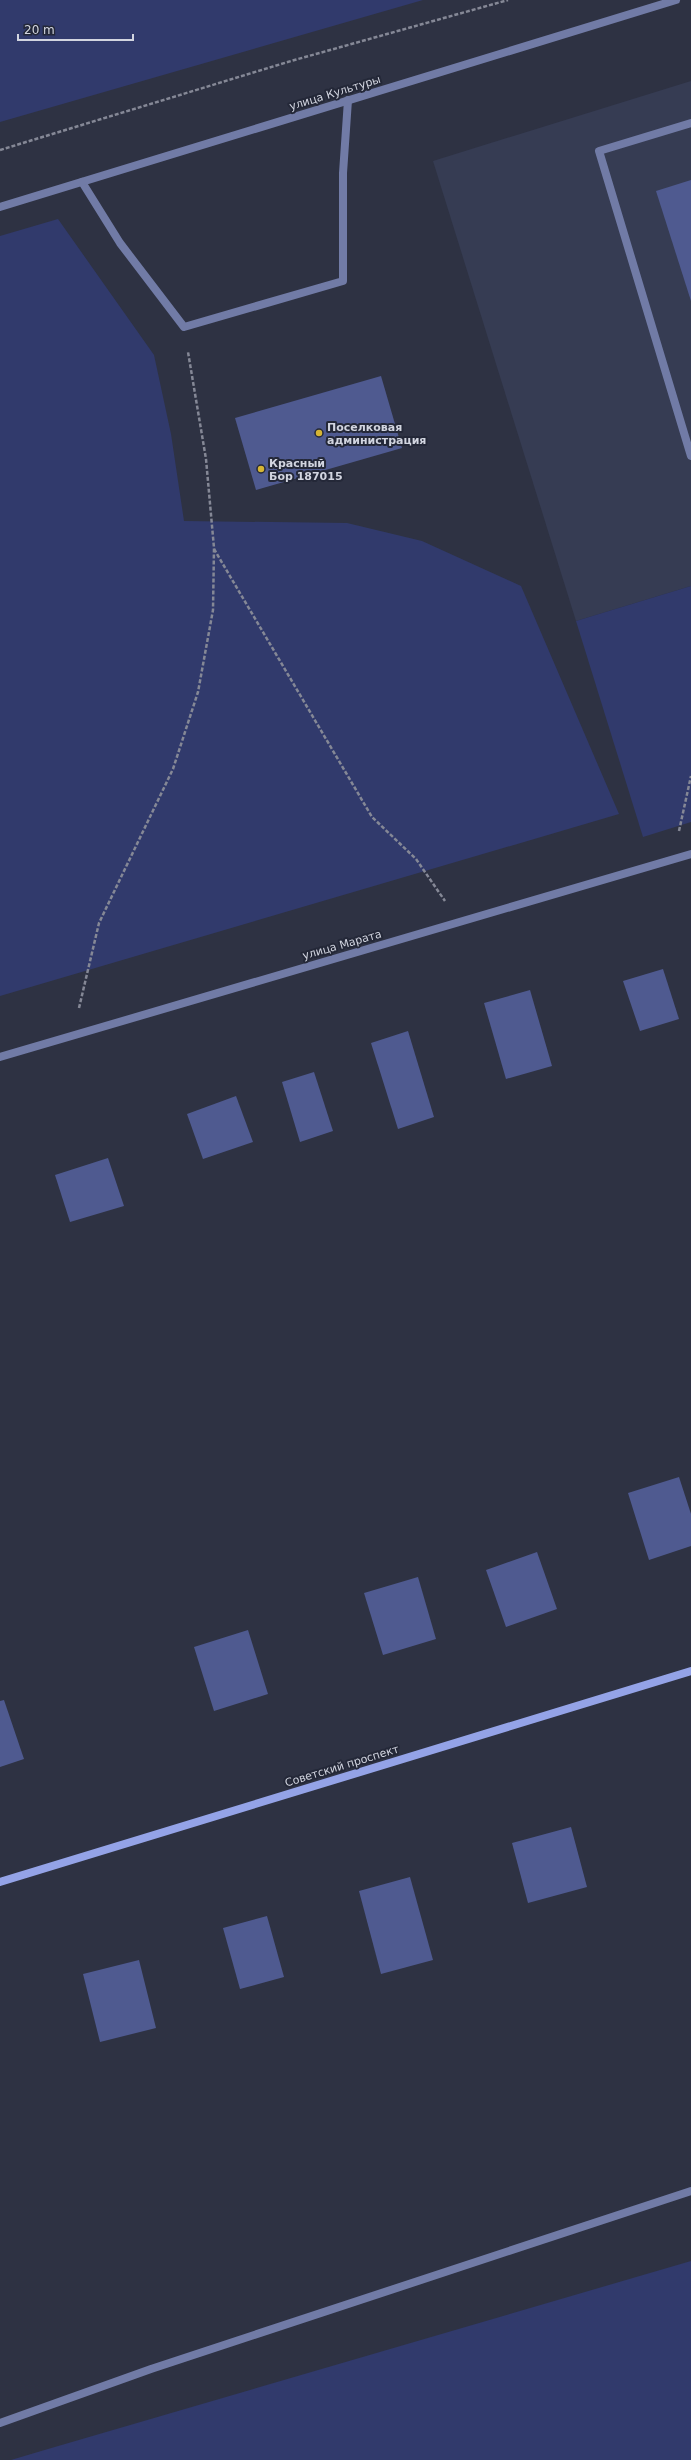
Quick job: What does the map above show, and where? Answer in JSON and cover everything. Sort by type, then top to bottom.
[{"type":"street","name":"улица Культуры","points":[[0,207],[676,0]]},
{"type":"street","points":[[82,182],[120,243],[184,326],[343,281],[343,173],[348,100]]},
{"type":"street","points":[[691,123],[599,151],[691,456]]},
{"type":"street","name":"улица Марата","points":[[0,1057],[691,854]]},
{"type":"street","name":"Советский проспект","points":[[0,1882],[691,1671]]},
{"type":"street","points":[[0,2423],[151,2368],[691,2191]]},
{"type":"path","points":[[0,150],[291,61],[508,0]]},
{"type":"path","points":[[72,1036],[99,923],[173,769],[198,692],[213,610],[214,548],[206,459],[184,326]]},
{"type":"path","points":[[214,548],[372,817],[416,859],[459,922]]},
{"type":"path","points":[[673,859],[691,776]]},
{"type":"shaded area","points":[[0,0],[423,0],[0,122]]},
{"type":"shaded area","points":[[691,81],[691,586],[576,621],[433,161]]},
{"type":"shaded area","points":[[58,219],[154,355],[171,434],[184,521],[347,523],[422,541],[521,586],[619,814],[0,996],[0,236]]},
{"type":"shaded area","points":[[691,586],[691,822],[643,837],[576,621]]},
{"type":"shaded area","points":[[691,2261],[691,2460],[11,2460],[48,2449]]},
{"type":"building","points":[[691,180],[691,301],[656,191]]},
{"type":"building","name":"Поселковая администрация","points":[[381,376],[402,448],[256,490],[235,418]]},
{"type":"building","points":[[663,969],[679,1019],[640,1031],[623,981]]},
{"type":"building","points":[[530,990],[552,1066],[506,1079],[484,1003]]},
{"type":"building","points":[[408,1031],[434,1117],[398,1129],[371,1043]]},
{"type":"building","points":[[314,1072],[333,1131],[300,1142],[282,1082]]},
{"type":"building","points":[[236,1096],[253,1142],[203,1159],[187,1114]]},
{"type":"building","points":[[108,1158],[124,1206],[70,1222],[55,1175]]},
{"type":"building","points":[[679,1477],[691,1514],[691,1546],[649,1560],[628,1493]]},
{"type":"building","points":[[537,1552],[557,1609],[506,1627],[486,1570]]},
{"type":"building","points":[[418,1577],[436,1639],[383,1655],[364,1593]]},
{"type":"building","points":[[248,1630],[268,1694],[214,1711],[194,1647]]},
{"type":"building","points":[[4,1700],[24,1759],[0,1767],[0,1701]]},
{"type":"building","points":[[571,1827],[587,1887],[528,1903],[512,1843]]},
{"type":"building","points":[[410,1877],[433,1960],[381,1974],[359,1891]]},
{"type":"building","points":[[267,1916],[284,1977],[240,1989],[223,1928]]},
{"type":"building","points":[[139,1960],[156,2028],[100,2042],[83,1974]]},
{"type":"place","name":"Поселковая администрация","points":[[319,433]]},
{"type":"place","name":"Красный Бор 187015","points":[[261,469]]}]
